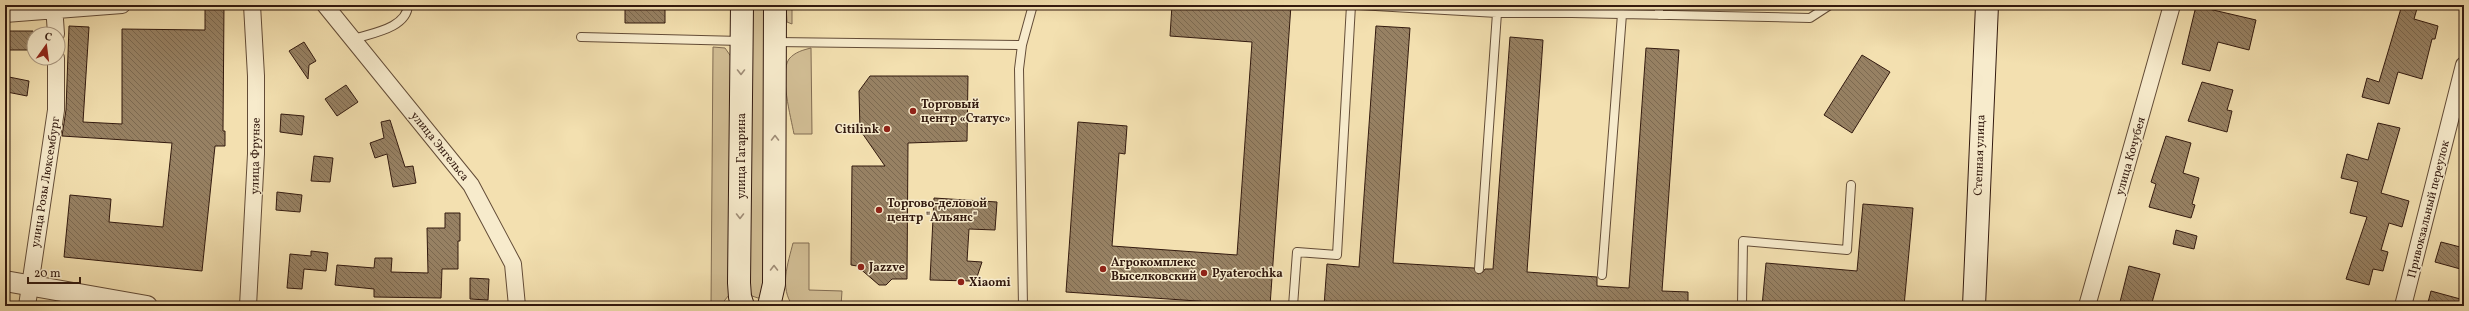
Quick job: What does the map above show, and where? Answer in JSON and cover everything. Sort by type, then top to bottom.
[{"type":"main road","name":"улица Гагарина","points":[[742,5],[739,283],[740,297],[743,306]]},
{"type":"main road","points":[[769,306],[774,284],[775,5]]},
{"type":"main road","name":"Степная улица","points":[[1974,306],[1980,133],[1987,5]]},
{"type":"street","points":[[5,14],[55,7],[122,5]]},
{"type":"street","name":"улица Фрунзе","points":[[248,306],[256,154],[256,76],[252,5]]},
{"type":"street","name":"улица Энгельса","points":[[325,5],[471,185],[513,264],[517,306]]},
{"type":"street","name":"улица Кочубея","points":[[2087,306],[2172,5]]},
{"type":"street","points":[[55,7],[56,26]]},
{"type":"street","name":"Привокзальный переулок","points":[[2404,306],[2464,65]]},
{"type":"street","name":"улица Розы Люксембург","points":[[27,306],[56,110],[56,66]]},
{"type":"street","points":[[5,281],[147,306]]},
{"type":"lane","points":[[354,39],[400,22],[407,11],[408,5]]},
{"type":"lane","points":[[1023,306],[1019,69],[1022,45],[1033,5]]},
{"type":"lane","points":[[1293,306],[1298,252],[1337,254],[1351,5]]},
{"type":"lane","points":[[1358,5],[1497,13],[1810,18],[1827,6]]},
{"type":"lane","points":[[1565,5],[1572,13]]},
{"type":"lane","points":[[1659,5],[1659,15]]},
{"type":"lane","points":[[1479,269],[1497,13]]},
{"type":"lane","points":[[1602,275],[1622,14]]},
{"type":"lane","points":[[581,37],[742,41]]},
{"type":"lane","points":[[775,42],[1022,45]]},
{"type":"lane","points":[[1742,306],[1743,241],[1847,250],[1851,185]]},
{"type":"shaded area","points":[[752,5],[767,5],[765,291],[762,297],[758,298],[752,296],[750,291]]},
{"type":"shaded area","points":[[786,5],[792,5],[792,24],[787,22]]},
{"type":"shaded area","points":[[713,47],[725,48],[732,58],[729,295],[720,306],[711,306]]},
{"type":"shaded area","points":[[811,48],[812,134],[794,134],[785,85],[786,66],[789,59],[794,55]]},
{"type":"shaded area","points":[[793,243],[809,243],[809,290],[842,291],[841,306],[793,306],[786,291],[786,275]]},
{"type":"building","points":[[205,5],[224,5],[223,131],[225,131],[225,146],[215,146],[202,271],[64,257],[70,195],[111,199],[109,222],[163,227],[172,143],[62,136],[66,110],[69,26],[89,27],[83,122],[122,124],[122,29],[205,30]]},
{"type":"building","points":[[625,5],[665,5],[665,23],[625,23]]},
{"type":"building","points":[[1172,5],[1291,5],[1270,306],[1066,292],[1078,122],[1127,126],[1125,154],[1119,153],[1112,246],[1237,255],[1252,42],[1170,36]]},
{"type":"building","points":[[2402,5],[2418,5],[2414,19],[2438,26],[2435,39],[2432,39],[2422,79],[2398,72],[2389,104],[2362,97],[2367,78],[2379,82]]},
{"type":"building","points":[[2196,6],[2256,20],[2249,50],[2218,42],[2210,71],[2182,64]]},
{"type":"building","points":[[1376,26],[1410,28],[1393,263],[1474,268],[1478,274],[1483,272],[1485,269],[1493,269],[1510,37],[1543,40],[1527,272],[1597,277],[1597,286],[1629,288],[1646,48],[1679,50],[1662,291],[1688,292],[1688,306],[1324,306],[1327,264],[1359,267]]},
{"type":"building","points":[[5,31],[26,31],[26,50],[5,50]]},
{"type":"building","points":[[304,42],[316,61],[309,65],[308,79],[289,51]]},
{"type":"building","points":[[1862,55],[1890,72],[1852,133],[1824,115]]},
{"type":"building","points":[[870,76],[968,76],[967,141],[908,143],[907,279],[892,279],[886,285],[879,285],[857,266],[851,265],[852,166],[885,166],[860,130],[859,91]]},
{"type":"building","points":[[9,77],[29,81],[27,96],[7,92]]},
{"type":"building","points":[[2202,82],[2233,90],[2227,110],[2232,111],[2227,132],[2188,121]]},
{"type":"building","points":[[346,85],[358,102],[337,116],[325,99]]},
{"type":"building","points":[[281,114],[304,116],[302,135],[280,132]]},
{"type":"building","points":[[390,120],[405,167],[413,166],[416,183],[393,187],[387,154],[375,158],[370,143],[384,138],[381,122]]},
{"type":"building","points":[[2378,123],[2400,128],[2381,193],[2409,201],[2402,227],[2389,223],[2381,250],[2388,252],[2383,271],[2373,269],[2369,285],[2346,279],[2367,217],[2350,213],[2358,182],[2341,178],[2347,154],[2368,160]]},
{"type":"building","points":[[2166,136],[2191,143],[2183,173],[2199,178],[2192,204],[2195,205],[2191,218],[2149,207],[2156,184],[2151,182]]},
{"type":"building","points":[[314,156],[333,158],[330,182],[311,181]]},
{"type":"building","points":[[277,192],[302,195],[300,212],[276,210]]},
{"type":"building","points":[[934,198],[997,202],[995,230],[969,229],[967,261],[982,262],[977,277],[971,281],[930,280]]},
{"type":"building","points":[[1863,204],[1913,208],[1904,306],[1762,306],[1766,263],[1857,271]]},
{"type":"building","points":[[445,213],[460,213],[460,241],[458,241],[458,269],[442,269],[441,298],[374,297],[374,289],[335,285],[337,265],[374,268],[375,258],[392,258],[391,272],[428,273],[427,228],[445,228]]},
{"type":"building","points":[[2176,230],[2197,236],[2194,249],[2173,244]]},
{"type":"building","points":[[2441,242],[2464,248],[2464,270],[2435,262]]},
{"type":"building","points":[[311,251],[328,253],[326,271],[304,269],[302,289],[287,288],[290,254],[311,256]]},
{"type":"building","points":[[2129,266],[2160,274],[2151,306],[2119,306]]},
{"type":"building","points":[[470,278],[489,279],[488,300],[470,299]]},
{"type":"building","points":[[2431,291],[2464,300],[2464,306],[2427,306]]},
{"type":"place","name":"Торговый центр «Статус»","points":[[913,111]]},
{"type":"place","name":"Citilink","points":[[887,129]]},
{"type":"place","name":"Торгово-деловой центр \"Альянс\"","points":[[879,210]]},
{"type":"place","name":"Jazzve","points":[[861,267]]},
{"type":"place","name":"Агрокомплекс Выселковский","points":[[1103,269]]},
{"type":"place","name":"Pyaterochka","points":[[1204,273]]},
{"type":"place","name":"Xiaomi","points":[[961,282]]}]
